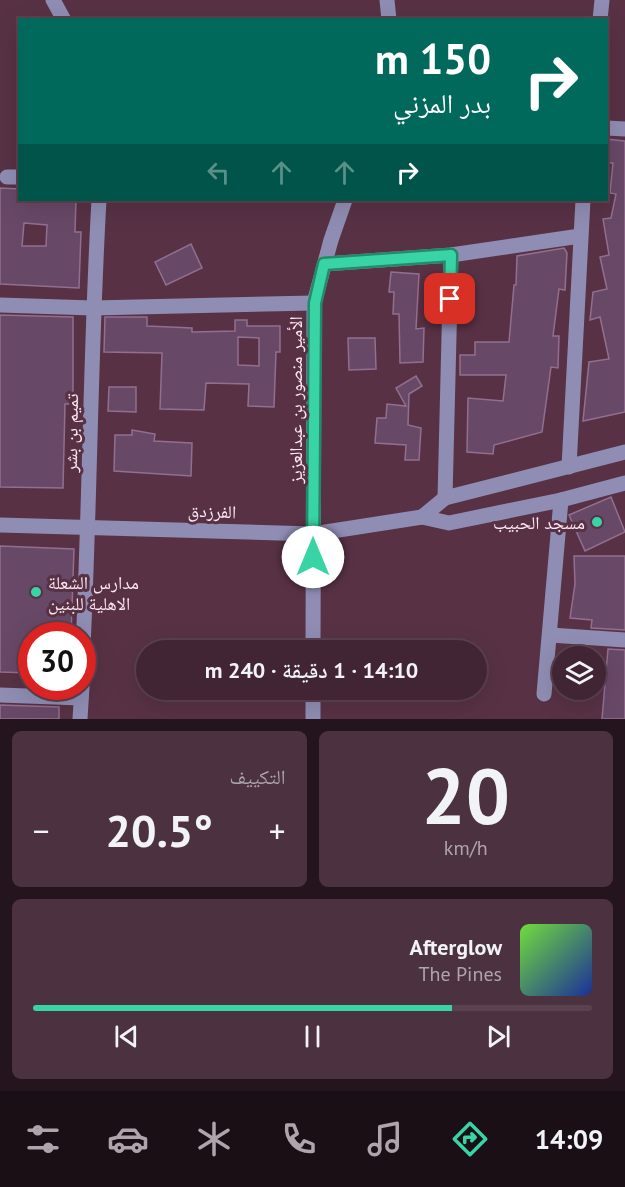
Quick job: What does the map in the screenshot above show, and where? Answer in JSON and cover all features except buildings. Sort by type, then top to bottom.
[{"type":"street","points":[[52,0],[63,18]]},
{"type":"street","points":[[387,0],[389,18]]},
{"type":"street","points":[[600,18],[602,0]]},
{"type":"street","points":[[608,128],[625,129]]},
{"type":"street","name":"تميم بن بشر","points":[[84,622],[89,526],[93,308],[99,201]]},
{"type":"street","name":"الأمير منصور بن عبدالعزيز","points":[[313,640],[315,303],[324,264],[345,201]]},
{"type":"street","points":[[568,467],[583,201]]},
{"type":"street","points":[[324,264],[451,255],[580,236]]},
{"type":"street","points":[[445,498],[451,255]]},
{"type":"street","points":[[0,305],[93,308],[315,303]]},
{"type":"street","points":[[422,517],[445,498],[625,452]]},
{"type":"street","name":"الفرزدق","points":[[0,525],[313,534],[422,517],[449,523],[561,500],[625,483]]},
{"type":"street","points":[[544,694],[561,500]]},
{"type":"street","points":[[550,635],[625,640]]},
{"type":"street","points":[[0,696],[18,695]]},
{"type":"street","points":[[80,719],[81,700]]},
{"type":"street","points":[[313,700],[313,719]]},
{"type":"place","name":"مسجد الحبيب","points":[[597,522]]},
{"type":"place","name":"مدارس الشعلة الاهلية للبنين","points":[[36,592]]},
{"type":"route","points":[[313,557],[315,303],[324,264],[451,255],[450,299]]}]
